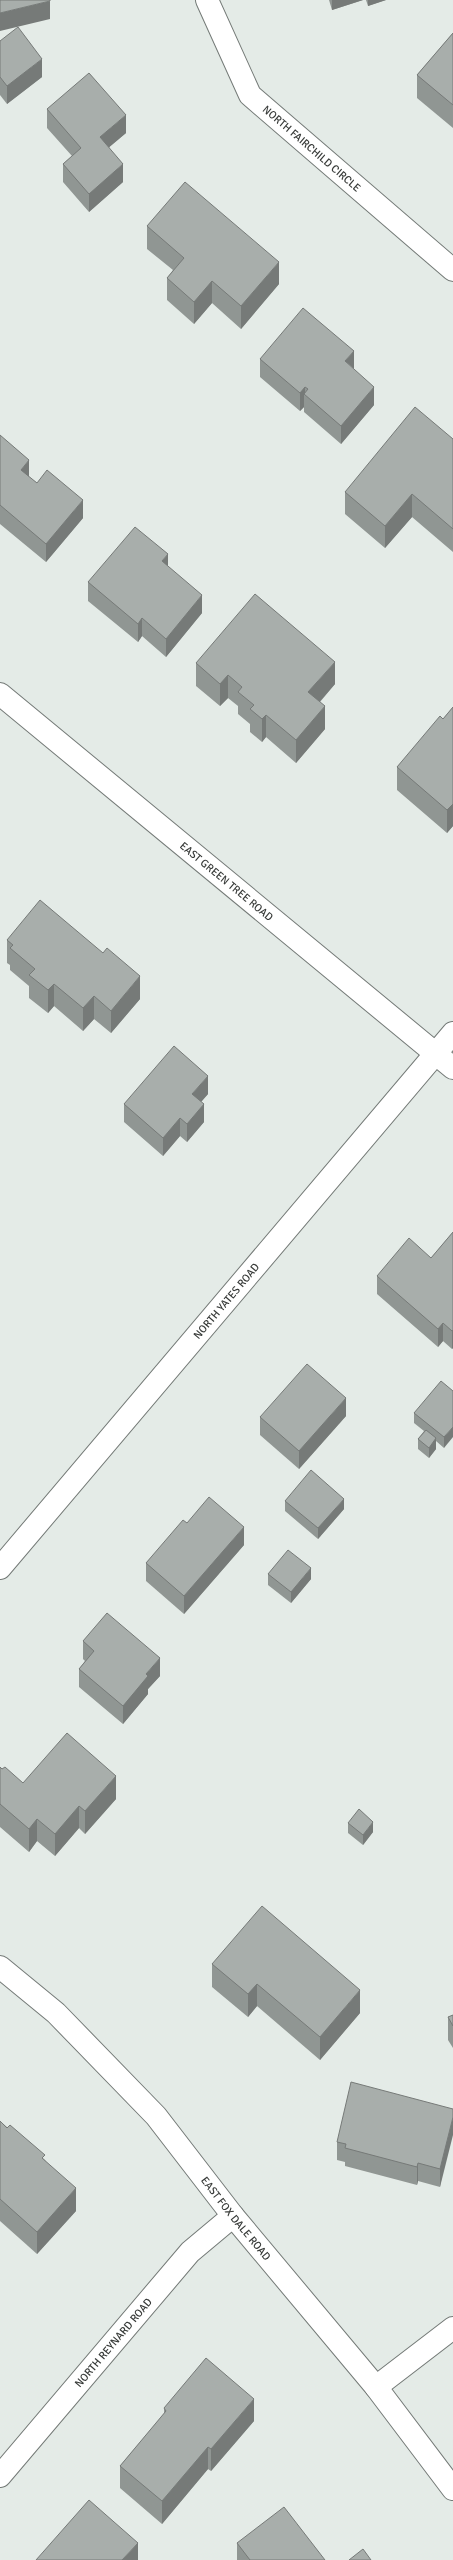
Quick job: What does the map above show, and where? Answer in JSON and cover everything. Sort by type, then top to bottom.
[{"type":"street","name":"NORTH FAIRCHILD CIRCLE","points":[[207,0],[250,95],[453,270]]},
{"type":"street","name":"EAST GREEN TREE ROAD","points":[[0,694],[453,1068]]},
{"type":"street","name":"NORTH YATES ROAD","points":[[0,1568],[453,1033]]},
{"type":"street","name":"EAST FOX DALE ROAD","points":[[0,1967],[56,2013],[156,2116],[233,2216],[376,2387],[453,2489]]},
{"type":"street","name":"NORTH REYNARD ROAD","points":[[0,2476],[190,2252],[233,2216]]},
{"type":"street","points":[[376,2387],[453,2328]]},
{"type":"building","points":[[0,0],[50,0],[50,1],[0,13]]},
{"type":"building","points":[[18,27],[42,59],[7,86],[0,77],[0,41]]},
{"type":"building","points":[[453,33],[453,105],[417,75]]},
{"type":"building","points":[[89,73],[126,115],[100,137],[123,164],[89,194],[63,164],[81,148],[47,109]]},
{"type":"building","points":[[185,182],[279,262],[241,306],[212,281],[194,302],[167,278],[184,258],[147,226]]},
{"type":"building","points":[[303,308],[354,351],[345,361],[374,387],[341,426],[304,394],[308,389],[305,387],[300,393],[260,359]]},
{"type":"building","points":[[415,407],[453,439],[453,529],[412,494],[385,526],[345,492]]},
{"type":"building","points":[[0,435],[29,460],[21,470],[37,483],[47,470],[83,500],[46,544],[0,505]]},
{"type":"building","points":[[135,527],[168,554],[162,561],[202,595],[166,639],[142,618],[138,624],[88,582]]},
{"type":"building","points":[[255,594],[335,662],[308,692],[325,706],[296,740],[266,715],[262,719],[250,709],[254,705],[238,692],[242,687],[228,675],[220,684],[196,663]]},
{"type":"building","points":[[453,707],[453,804],[447,810],[397,767],[440,716],[443,719]]},
{"type":"building","points":[[40,900],[103,953],[107,948],[140,976],[111,1011],[94,996],[83,1008],[54,984],[48,990],[29,975],[35,969],[10,948],[13,945],[7,940]]},
{"type":"building","points":[[174,1046],[208,1076],[192,1094],[204,1104],[187,1124],[180,1118],[163,1138],[124,1104]]},
{"type":"building","points":[[453,1232],[452,1331],[443,1323],[438,1329],[377,1276],[409,1238],[431,1258]]},
{"type":"building","points":[[307,1364],[346,1398],[299,1451],[260,1417]]},
{"type":"building","points":[[441,1381],[453,1391],[453,1427],[444,1437],[414,1413]]},
{"type":"building","points":[[426,1430],[436,1438],[429,1448],[418,1439]]},
{"type":"building","points":[[311,1470],[344,1499],[318,1528],[285,1501]]},
{"type":"building","points":[[209,1497],[244,1527],[184,1596],[146,1563],[183,1520],[187,1523]]},
{"type":"building","points":[[288,1550],[311,1568],[291,1592],[268,1574]]},
{"type":"building","points":[[107,1613],[160,1658],[146,1674],[148,1676],[123,1706],[79,1669],[94,1651],[83,1641]]},
{"type":"building","points":[[67,1733],[116,1776],[85,1811],[79,1806],[55,1834],[37,1819],[29,1829],[0,1804],[0,1767],[2,1769],[5,1767],[23,1783]]},
{"type":"building","points":[[359,1809],[373,1822],[363,1835],[348,1823]]},
{"type":"building","points":[[262,1906],[360,1990],[320,2037],[257,1984],[248,1994],[212,1964]]},
{"type":"building","points":[[453,2015],[453,2026],[448,2017]]},
{"type":"building","points":[[351,2082],[453,2109],[453,2117],[440,2169],[418,2163],[417,2167],[345,2148],[346,2144],[337,2142]]},
{"type":"building","points":[[0,2121],[7,2128],[10,2125],[45,2155],[42,2158],[76,2188],[37,2232],[0,2199]]},
{"type":"building","points":[[206,2358],[254,2399],[211,2449],[208,2447],[162,2501],[120,2466],[166,2411],[164,2408]]},
{"type":"building","points":[[89,2500],[138,2543],[122,2560],[36,2560]]},
{"type":"building","points":[[284,2507],[325,2560],[250,2560],[237,2543]]},
{"type":"building","points":[[363,2549],[371,2560],[349,2560]]}]
